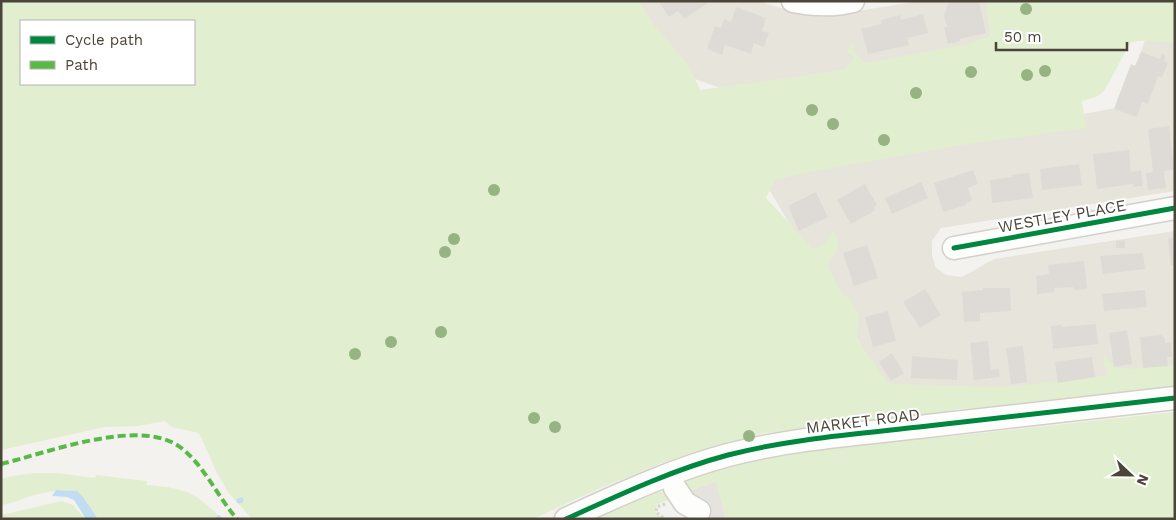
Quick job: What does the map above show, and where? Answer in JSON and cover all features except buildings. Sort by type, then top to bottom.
[{"type":"street","points":[[793,1],[812,4],[842,4],[853,1]]},
{"type":"street","name":"WESTLEY PLACE","points":[[954,248],[1175,208]]},
{"type":"street","name":"MARKET ROAD","points":[[566,519],[628,490],[670,474],[728,456],[782,444],[1175,398]]},
{"type":"street","points":[[675,488],[685,503],[699,511]]},
{"type":"shaded area","points":[[624,1],[758,1],[798,13],[839,14],[920,1],[996,1],[1002,47],[720,88],[684,75]]},
{"type":"shaded area","points":[[1148,32],[1175,42],[1175,191],[941,228],[932,241],[932,256],[936,268],[946,275],[962,277],[994,259],[1175,231],[1175,373],[1007,387],[886,387],[760,174],[1121,107]]},
{"type":"shaded area","points":[[716,482],[726,519],[690,519],[670,504],[687,492]]},
{"type":"green space","points":[[1,1],[639,1],[655,26],[688,64],[700,90],[844,70],[853,61],[854,57],[846,51],[854,42],[853,50],[865,63],[964,45],[990,36],[986,1],[1175,1],[1175,43],[1132,42],[1103,92],[1096,97],[1082,101],[1086,128],[968,144],[804,173],[775,180],[766,198],[813,249],[826,243],[834,230],[839,246],[828,265],[842,293],[850,299],[859,316],[857,339],[888,383],[1007,387],[1108,375],[1103,362],[1104,354],[1114,367],[1131,369],[1175,365],[1175,387],[1016,406],[957,409],[925,417],[765,433],[662,463],[598,489],[533,519],[252,519],[228,492],[199,433],[172,427],[165,421],[138,426],[105,427],[1,450]]},
{"type":"green space","points":[[1175,412],[1175,519],[726,519],[716,483],[687,492],[681,484],[698,475],[785,454],[865,443],[973,434]]},
{"type":"green space","points":[[34,473],[56,473],[95,478],[96,475],[147,481],[147,485],[171,488],[189,493],[222,519],[98,519],[95,514],[68,490],[43,493],[1,505],[1,479]]},
{"type":"green space","points":[[659,492],[667,492],[671,499],[658,504],[655,510],[663,519],[590,519]]},
{"type":"green space","points":[[62,501],[73,505],[86,519],[79,517],[77,519],[1,519],[1,515]]},
{"type":"water","points":[[56,490],[77,491],[98,519],[86,519],[74,500],[67,497],[52,496]]},
{"type":"marked path","points":[[1,464],[67,446],[117,436],[141,435],[162,439],[180,447],[189,454],[237,519]]},
{"type":"cycle path","points":[[954,248],[1175,208]]},
{"type":"cycle path","points":[[566,519],[666,476],[707,461],[751,449],[823,438],[1175,398]]}]
